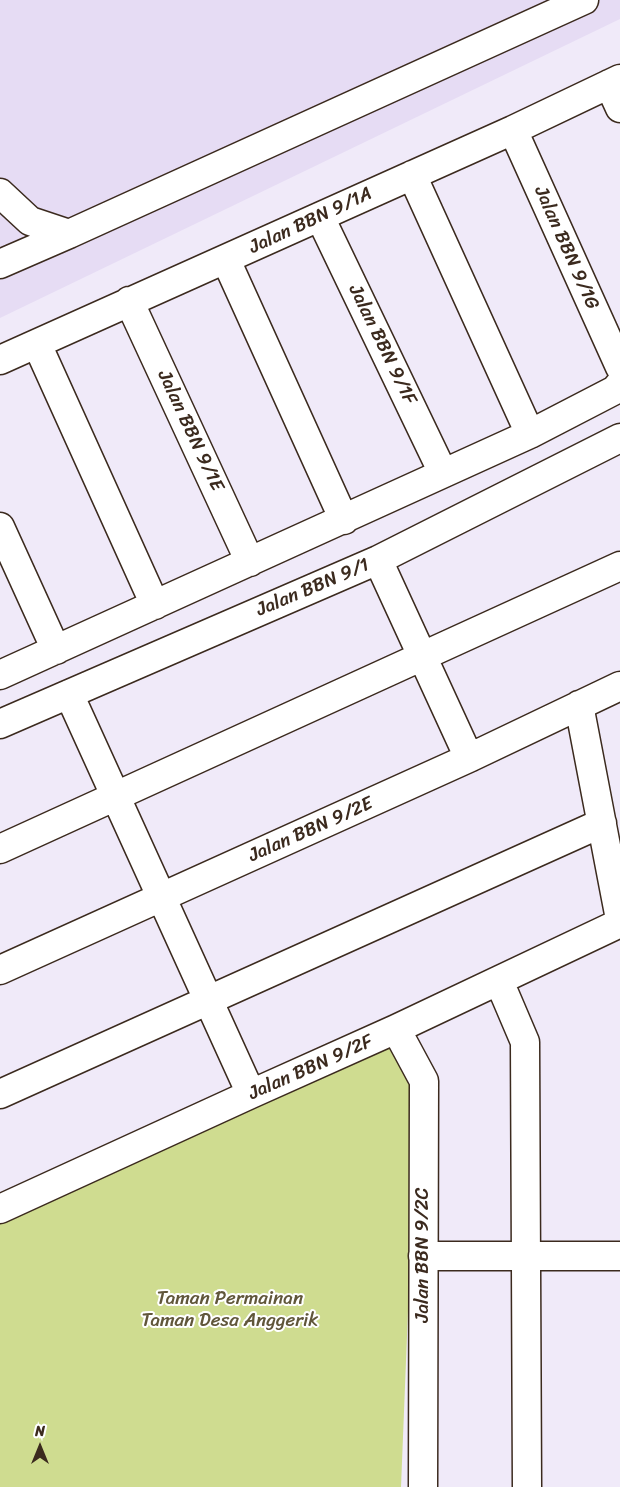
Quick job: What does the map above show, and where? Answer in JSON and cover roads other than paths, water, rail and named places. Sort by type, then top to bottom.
[{"type":"street","points":[[0,264],[584,0]]},
{"type":"street","points":[[614,81],[620,108]]},
{"type":"street","name":"Jalan BBN 9/1A","points":[[0,360],[129,301],[226,260],[512,130],[614,81]]},
{"type":"street","name":"Jalan BBN 9/1G","points":[[512,130],[620,367]]},
{"type":"street","points":[[412,175],[530,434]]},
{"type":"street","points":[[0,193],[30,221],[69,234]]},
{"type":"street","name":"Jalan BBN 9/1F","points":[[320,216],[443,473]]},
{"type":"street","points":[[226,260],[344,520]]},
{"type":"street","name":"Jalan BBN 9/1E","points":[[129,301],[250,562]]},
{"type":"street","points":[[37,344],[155,605]]},
{"type":"street","points":[[0,675],[530,434],[615,390],[620,384]]},
{"type":"street","name":"Jalan BBN 9/1","points":[[0,724],[378,560],[620,438]]},
{"type":"street","points":[[0,527],[56,650]]},
{"type":"street","points":[[378,560],[469,758]]},
{"type":"street","points":[[0,849],[620,566]]},
{"type":"street","name":"Jalan BBN 9/2E","points":[[0,970],[469,758],[620,686]]},
{"type":"street","points":[[69,694],[251,1094]]},
{"type":"street","points":[[579,705],[620,919]]},
{"type":"street","points":[[0,1094],[602,823]]},
{"type":"street","name":"Jalan BBN 9/2F","points":[[0,1209],[396,1030],[620,923]]},
{"type":"street","points":[[499,982],[525,1042],[527,1487]]},
{"type":"street","name":"Jalan BBN 9/2C","points":[[396,1030],[424,1081],[423,1487]]},
{"type":"street","points":[[423,1256],[620,1256]]},
{"type":"park label","name":"Taman Permainan Taman Desa Anggerik","points":[[230,1310]]}]
